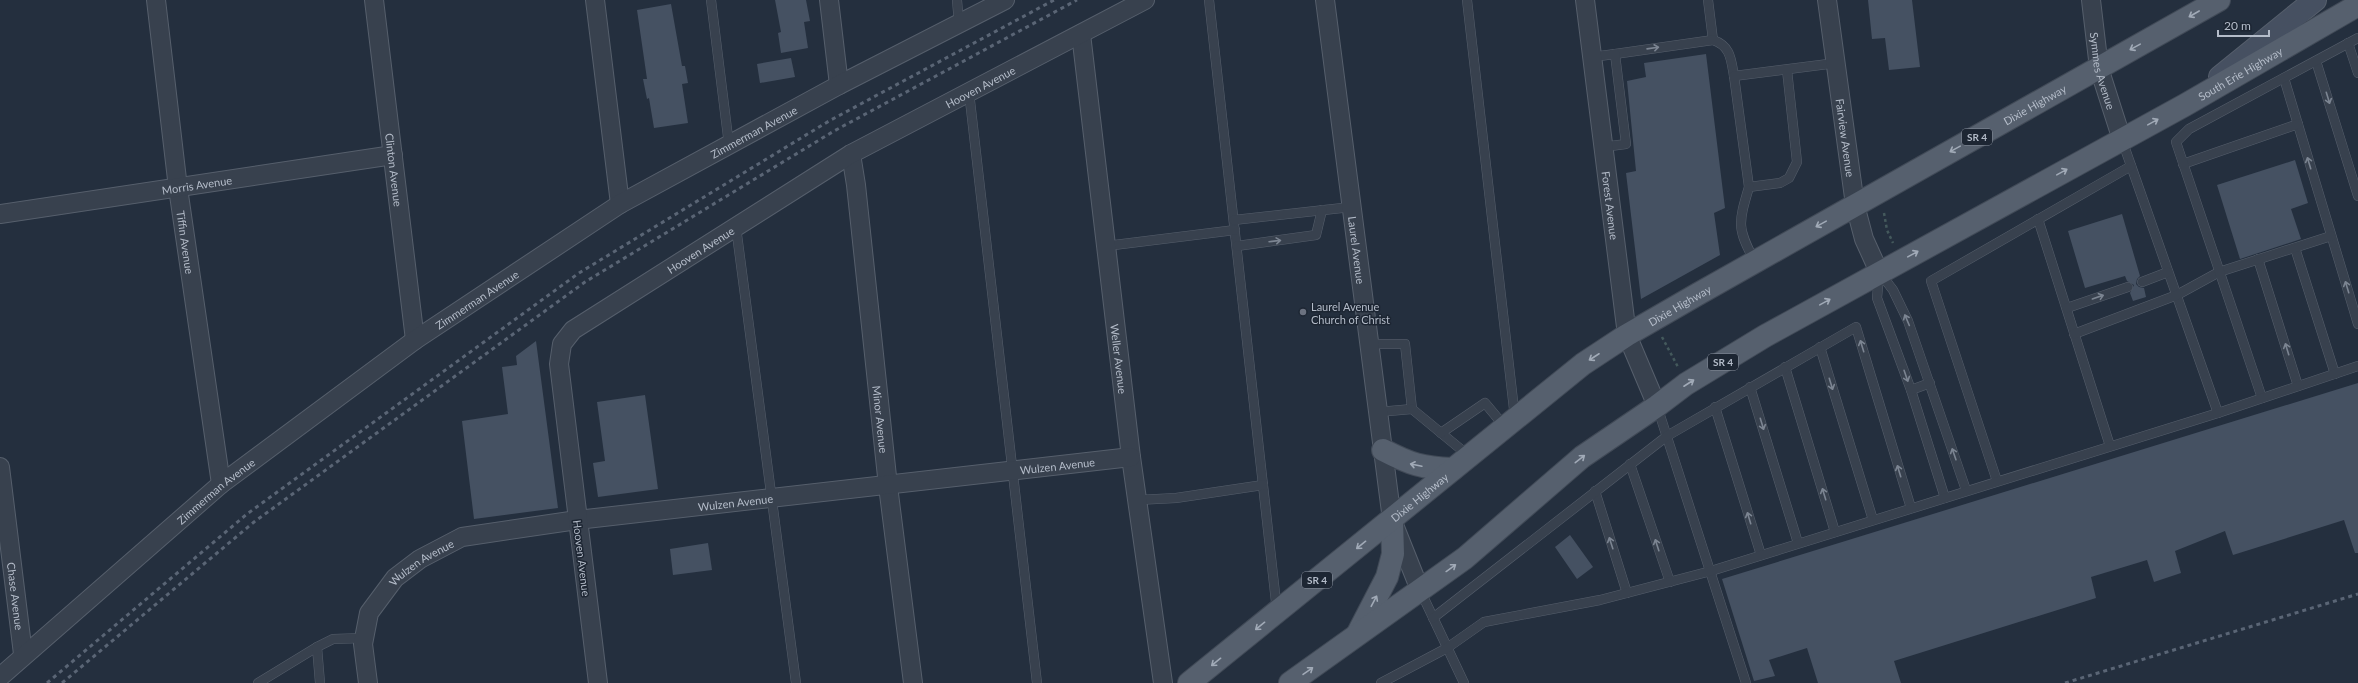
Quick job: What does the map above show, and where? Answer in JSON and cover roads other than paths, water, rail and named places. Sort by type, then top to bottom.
[{"type":"main road","name":"Dixie Highway","points":[[1189,683],[1583,364],[1627,335],[2219,0]]},
{"type":"main road","name":"South Erie Highway","points":[[2185,105],[2358,5]]},
{"type":"main road","name":"SR 4","points":[[1290,683],[1465,558],[1582,457],[1657,406],[1686,384],[1766,336],[1879,272],[2185,105]]},
{"type":"main road","points":[[1383,450],[1409,464],[1430,468],[1461,463]]},
{"type":"main road","points":[[1356,636],[1387,577],[1393,554],[1392,520]]},
{"type":"street","name":"Tiffin Avenue","points":[[156,0],[178,188],[221,484]]},
{"type":"street","name":"Clinton Avenue","points":[[374,0],[415,340]]},
{"type":"street","points":[[595,0],[620,204]]},
{"type":"street","points":[[829,0],[839,86]]},
{"type":"street","name":"Zimmerman Avenue","points":[[0,676],[23,654],[221,484],[415,340],[620,204],[839,86],[1005,0]]},
{"type":"street","name":"Hooven Avenue","points":[[598,683],[559,364],[562,344],[574,330],[851,154],[1145,0]]},
{"type":"street","name":"Laurel Avenue","points":[[1325,0],[1392,520],[1420,590]]},
{"type":"street","name":"Forest Avenue","points":[[1585,0],[1627,335],[1657,406]]},
{"type":"street","name":"Fairview Avenue","points":[[1827,0],[1855,205],[1864,239],[1879,272]]},
{"type":"street","name":"Symmes Avenue","points":[[2091,0],[2099,68],[2122,140]]},
{"type":"street","points":[[2185,105],[2316,0]]},
{"type":"street","name":"Weller Avenue","points":[[1082,34],[1131,457],[1163,683]]},
{"type":"street","name":"Minor Avenue","points":[[851,154],[856,185],[888,486],[913,683]]},
{"type":"street","name":"Morris Avenue","points":[[0,214],[393,156]]},
{"type":"street","name":"Wulzen Avenue","points":[[364,638],[369,613],[395,578],[420,559],[462,537],[577,520],[888,486],[1131,457]]},
{"type":"street","name":"Chase Avenue","points":[[0,467],[23,654]]},
{"type":"street","points":[[364,638],[363,644],[368,683]]},
{"type":"lane","points":[[711,0],[729,145]]},
{"type":"lane","points":[[957,0],[959,24]]},
{"type":"lane","points":[[1209,0],[1278,612]]},
{"type":"lane","points":[[1467,0],[1510,422]]},
{"type":"lane","points":[[1708,0],[1713,40]]},
{"type":"lane","points":[[2262,398],[2176,142],[2189,129],[2358,38]]},
{"type":"lane","points":[[1592,56],[1713,40],[1720,43],[1728,50],[1734,76],[1749,188],[1739,227],[1743,240],[1755,262]]},
{"type":"lane","points":[[2348,43],[2358,73]]},
{"type":"lane","points":[[1603,147],[1626,144],[1615,54]]},
{"type":"lane","points":[[2316,61],[2358,196]]},
{"type":"lane","points":[[1734,76],[1836,63]]},
{"type":"lane","points":[[1749,188],[1780,183],[1788,178],[1797,162],[1787,70]]},
{"type":"lane","points":[[2284,78],[2358,324]]},
{"type":"lane","points":[[969,92],[1037,683]]},
{"type":"lane","points":[[2183,164],[2298,124]]},
{"type":"lane","points":[[2122,140],[2218,413]]},
{"type":"lane","points":[[1997,481],[1931,281],[2131,166]]},
{"type":"lane","points":[[1234,220],[1352,207]]},
{"type":"lane","points":[[1237,246],[1316,235],[1322,210]]},
{"type":"lane","points":[[2038,219],[2110,446]]},
{"type":"lane","points":[[736,227],[796,683]]},
{"type":"lane","points":[[1106,246],[1235,230]]},
{"type":"lane","points":[[2074,334],[2177,295],[2219,272],[2332,236]]},
{"type":"lane","points":[[2295,248],[2335,374]]},
{"type":"lane","points":[[2258,260],[2298,386]]},
{"type":"lane","points":[[1879,272],[1893,290],[1908,321],[1966,490]]},
{"type":"lane","points":[[1879,272],[1877,298],[1911,390],[1945,498]]},
{"type":"lane","points":[[2142,282],[2168,272]]},
{"type":"lane","points":[[2066,308],[2128,287]]},
{"type":"lane","points":[[1433,618],[1667,436],[1856,327],[1911,508]]},
{"type":"lane","points":[[1369,344],[1404,344],[1412,409],[1441,433],[1461,463]]},
{"type":"lane","points":[[1820,347],[1873,520]]},
{"type":"lane","points":[[1381,683],[1447,648],[1484,622],[1600,600],[1711,571],[1945,498],[1966,490],[2218,413],[2358,366]]},
{"type":"lane","points":[[1785,367],[1835,532]]},
{"type":"lane","points":[[1911,390],[1930,383]]},
{"type":"lane","points":[[1750,387],[1798,543]]},
{"type":"lane","points":[[1441,433],[1485,403],[1510,422]]},
{"type":"lane","points":[[1657,406],[1746,683]]},
{"type":"lane","points":[[1715,408],[1761,555]]},
{"type":"lane","points":[[1378,412],[1412,409]]},
{"type":"lane","points":[[1630,464],[1670,582]]},
{"type":"lane","points":[[1137,500],[1176,498],[1263,485]]},
{"type":"lane","points":[[1595,492],[1627,593]]},
{"type":"lane","points":[[1420,590],[1464,683]]},
{"type":"lane","points":[[258,683],[333,639],[364,638]]},
{"type":"lane","points":[[317,647],[320,683]]},
{"type":"railway","points":[[47,683],[247,514],[579,273],[829,121],[1054,0]]},
{"type":"railway","points":[[62,683],[254,522],[585,282],[834,131],[1077,0]]},
{"type":"railway","points":[[2065,683],[2358,594]]},
{"type":"place","name":"Laurel Avenue Church of Christ","points":[[1303,312]]}]
